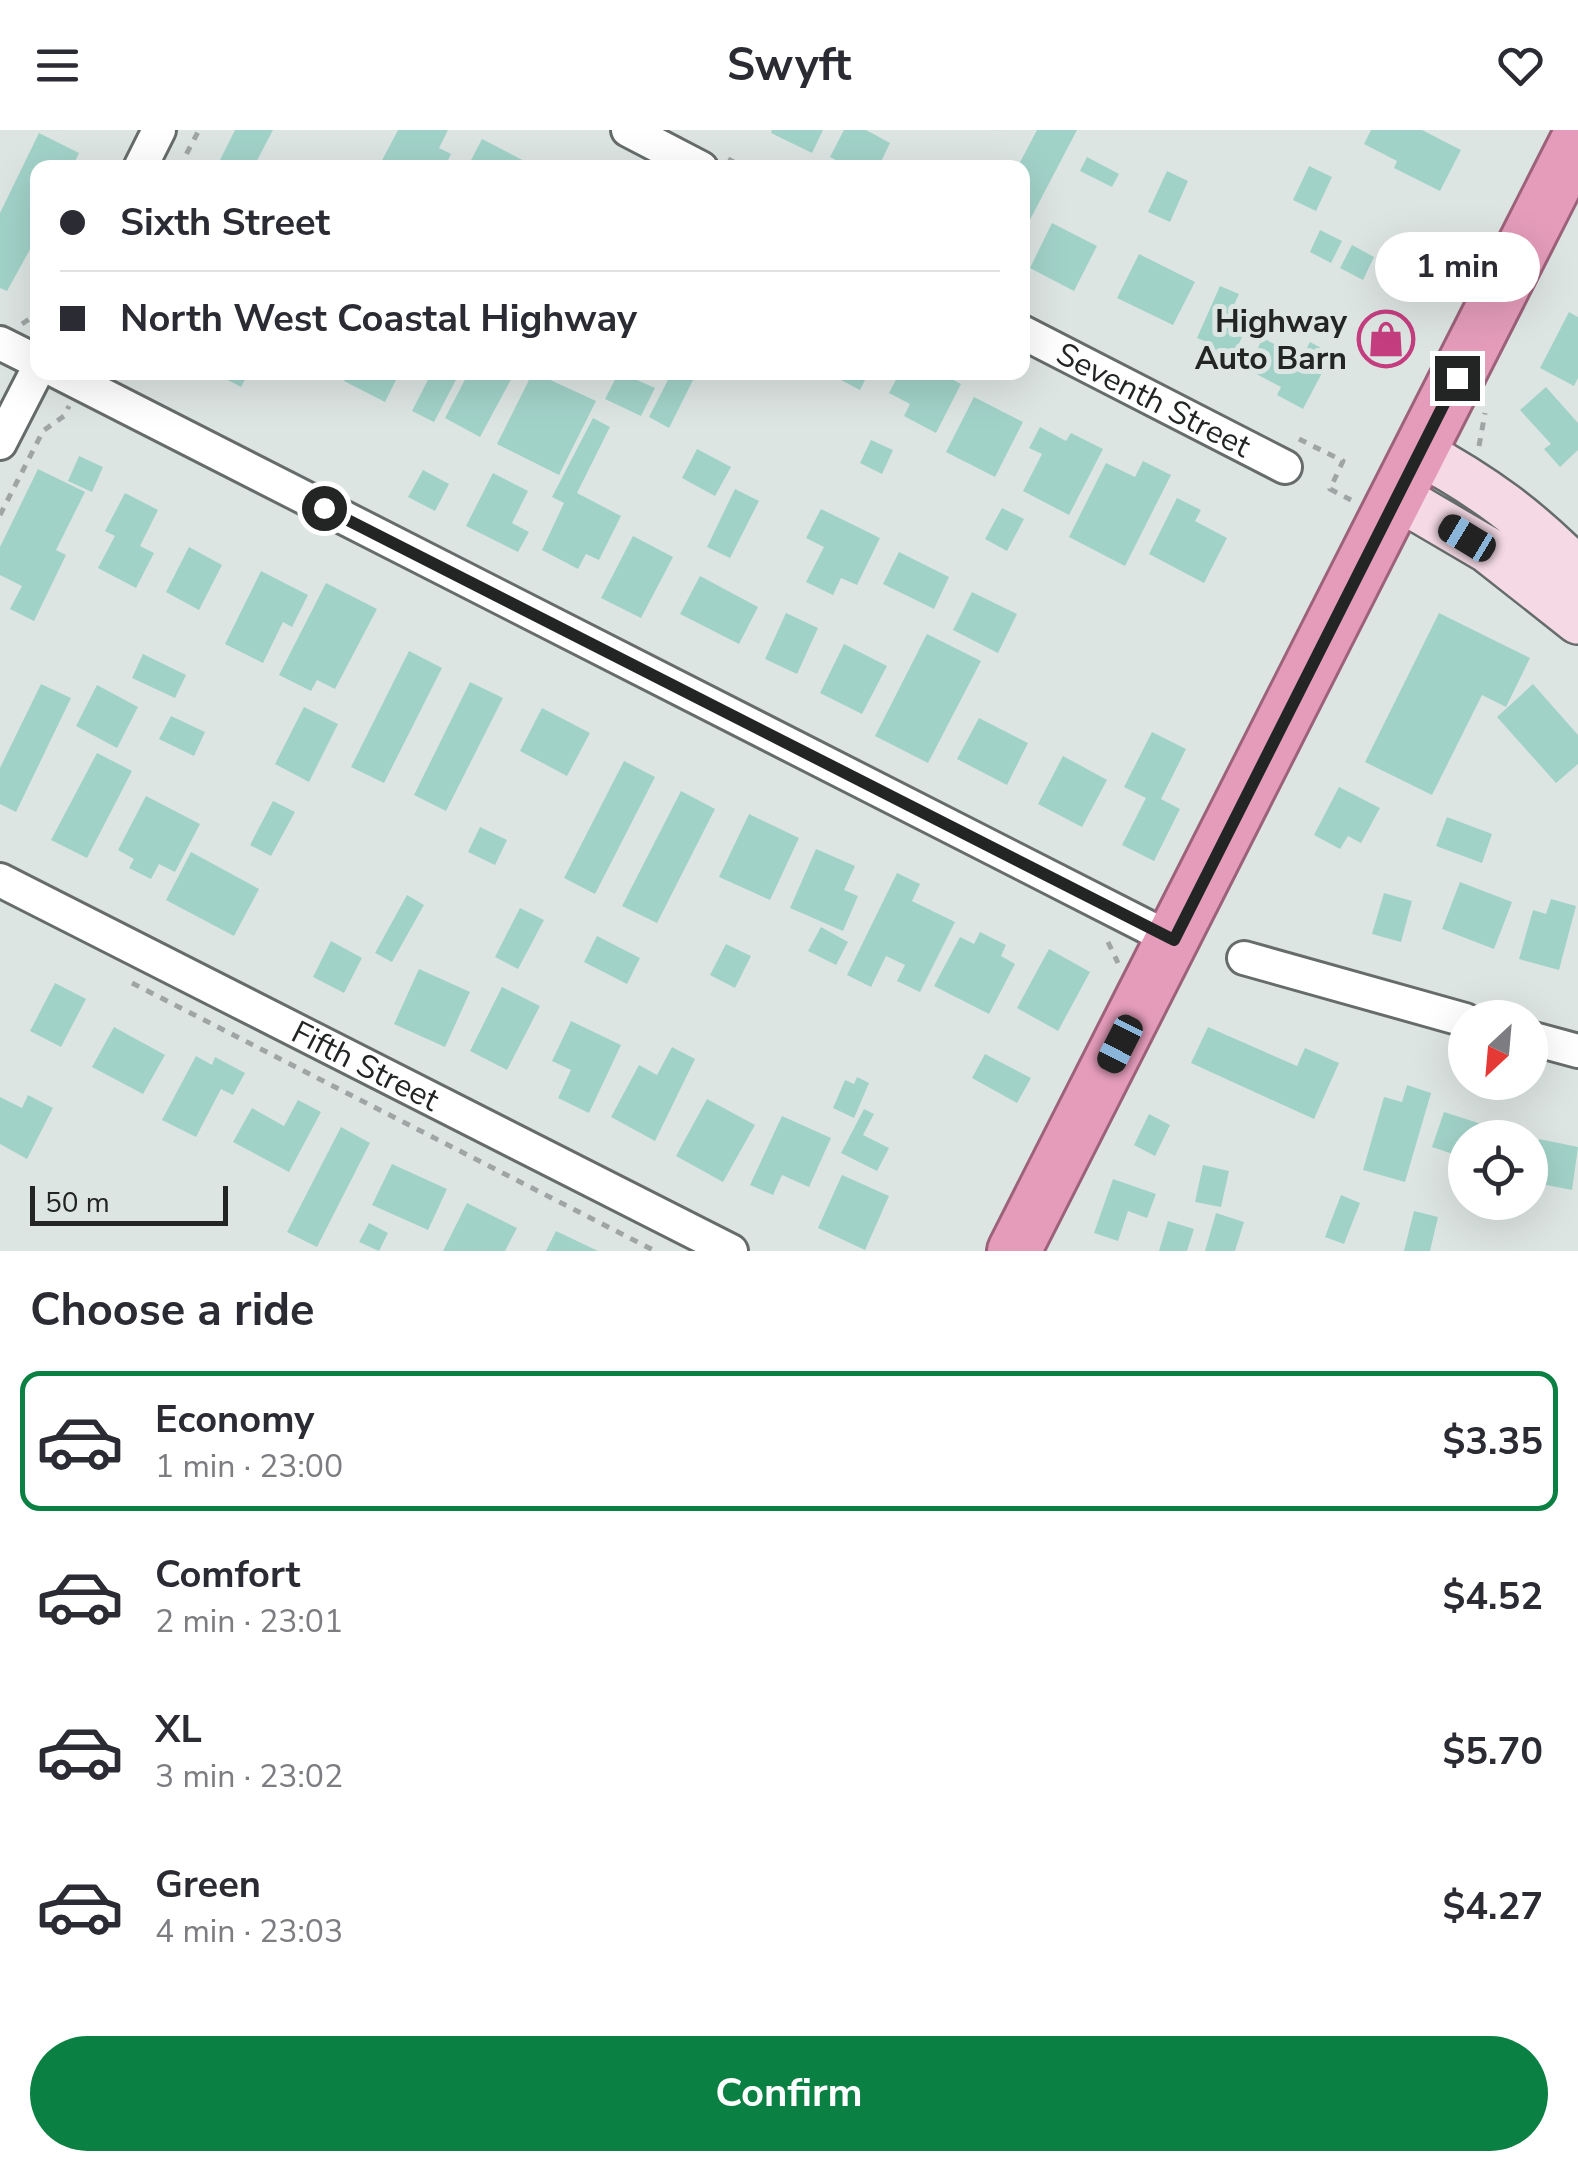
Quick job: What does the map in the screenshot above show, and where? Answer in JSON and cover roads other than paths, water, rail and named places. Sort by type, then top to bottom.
[{"type":"highway","points":[[1014,1251],[1578,138]]},
{"type":"main road","points":[[1408,474],[1488,490],[1532,523],[1578,571]]},
{"type":"main road","points":[[1408,474],[1488,550],[1578,621]]},
{"type":"street","points":[[144,160],[160,130]]},
{"type":"street","points":[[628,130],[686,160]]},
{"type":"street","name":"Seventh Street","points":[[1030,336],[1285,467]]},
{"type":"street","points":[[0,343],[30,361]]},
{"type":"street","points":[[0,443],[31,380]]},
{"type":"street","points":[[64,388],[1174,940]]},
{"type":"street","name":"Fifth Street","points":[[0,880],[731,1251]]},
{"type":"street","points":[[1244,958],[1448,1015]]},
{"type":"street","points":[[1548,1043],[1578,1051]]},
{"type":"place","name":"Highway Auto Barn","points":[[1386,339]]}]
